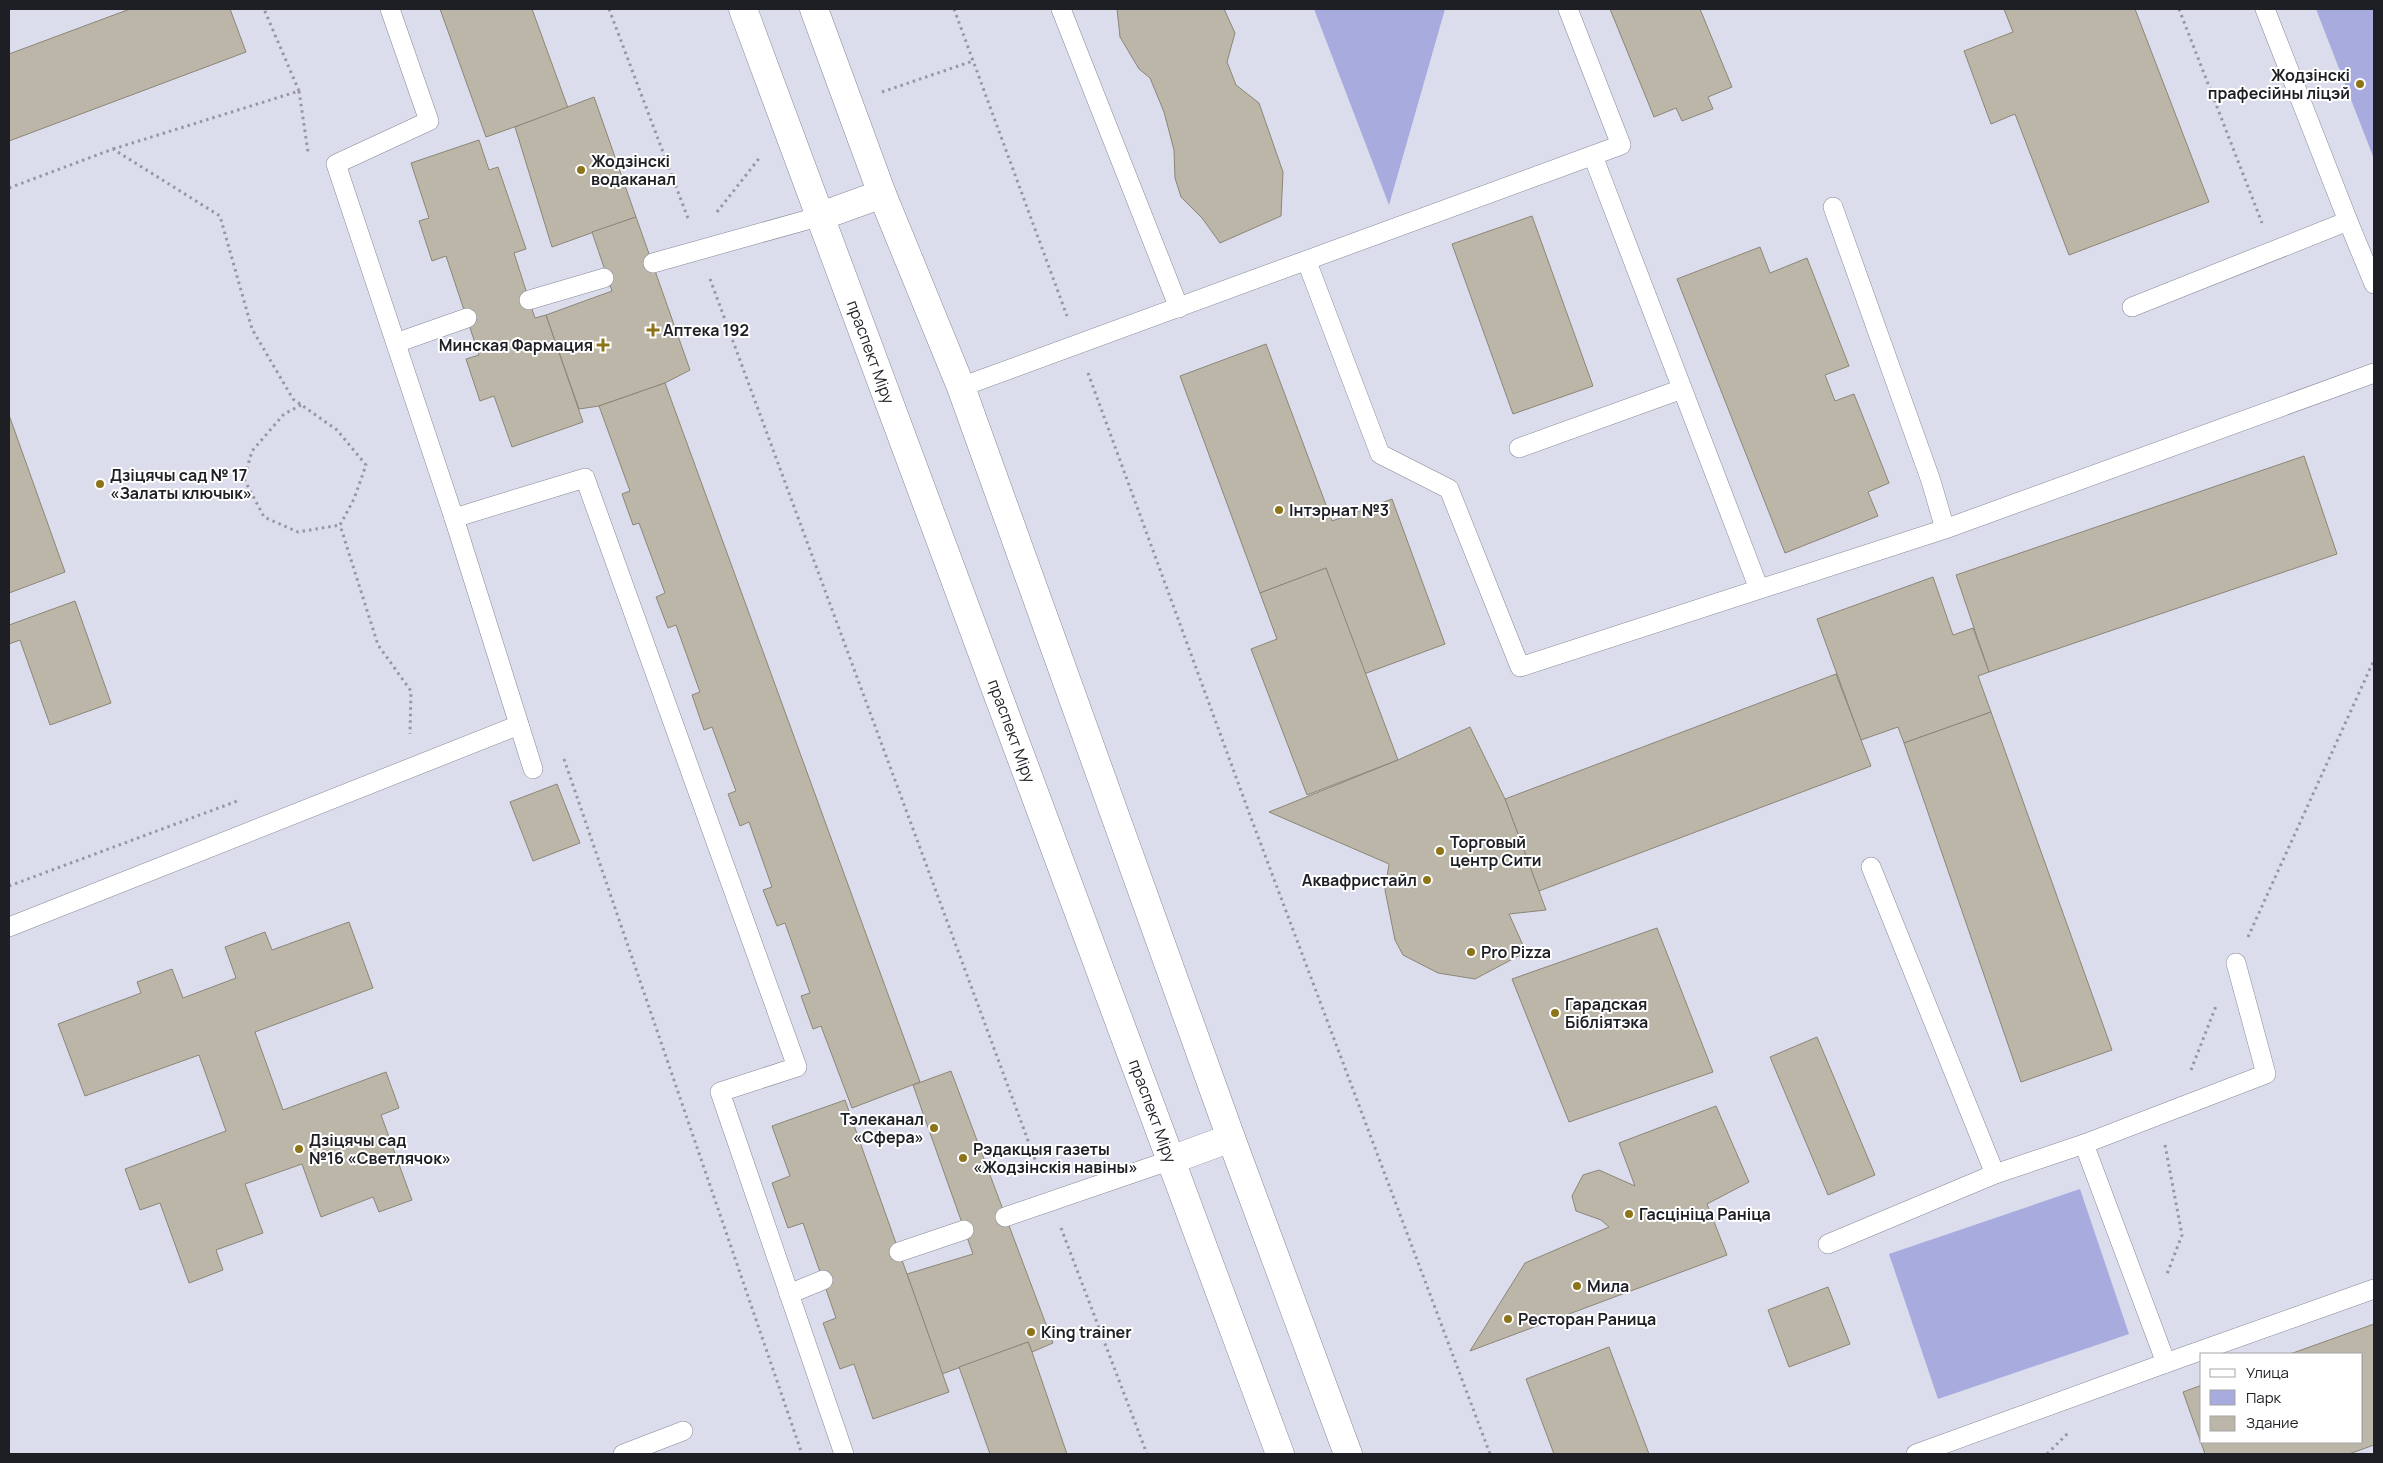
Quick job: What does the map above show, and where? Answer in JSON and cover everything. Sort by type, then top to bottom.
[{"type":"main road","name":"праспект Міру","points":[[743,9],[1280,1454]]},
{"type":"main road","points":[[814,9],[882,194],[961,387],[1231,1138],[1348,1454]]},
{"type":"main road","points":[[821,216],[882,194]]},
{"type":"main road","points":[[1171,1160],[1231,1138]]},
{"type":"lane","points":[[390,9],[429,121],[336,164],[454,518],[533,769]]},
{"type":"lane","points":[[1061,9],[1178,308]]},
{"type":"lane","points":[[961,387],[1621,145],[1568,9]]},
{"type":"lane","points":[[2265,9],[2374,284]]},
{"type":"lane","points":[[1593,156],[1759,589]]},
{"type":"lane","points":[[1833,207],[1931,481],[1945,529]]},
{"type":"lane","points":[[653,263],[821,216]]},
{"type":"lane","points":[[2132,307],[2348,221]]},
{"type":"lane","points":[[1306,262],[1380,454],[1449,489],[1520,667],[1945,529],[2374,373]]},
{"type":"lane","points":[[529,300],[604,278]]},
{"type":"lane","points":[[396,343],[467,318]]},
{"type":"lane","points":[[1519,448],[1682,389]]},
{"type":"lane","points":[[454,518],[586,478],[796,1067],[720,1092],[844,1454]]},
{"type":"lane","points":[[9,927],[519,724]]},
{"type":"lane","points":[[1871,867],[1995,1174]]},
{"type":"lane","points":[[1828,1244],[1995,1174],[2084,1144],[2266,1074],[2236,963]]},
{"type":"lane","points":[[2084,1144],[2166,1363]]},
{"type":"lane","points":[[1005,1217],[1171,1160]]},
{"type":"lane","points":[[899,1252],[964,1230]]},
{"type":"lane","points":[[789,1294],[823,1280]]},
{"type":"lane","points":[[1916,1454],[2374,1289]]},
{"type":"lane","points":[[623,1454],[683,1431]]},
{"type":"path","points":[[264,9],[299,91],[308,154]]},
{"type":"path","points":[[609,9],[1050,1201],[1147,1454]]},
{"type":"path","points":[[954,9],[1248,809],[1490,1454]]},
{"type":"path","points":[[2179,9],[2273,252]]},
{"type":"path","points":[[9,188],[113,149],[299,91]]},
{"type":"path","points":[[113,149],[220,216],[252,329],[293,399],[338,430],[366,465],[354,499],[340,525],[378,644],[411,691],[410,737],[419,733]]},
{"type":"path","points":[[301,405],[284,414],[252,451],[244,480],[264,517],[298,532],[340,525]]},
{"type":"path","points":[[562,751],[802,1454]]},
{"type":"path","points":[[9,886],[242,799]]},
{"type":"green space","points":[[1314,9],[1445,9],[1389,205]]},
{"type":"green space","name":"Жодзінскі прафесійны ліцэй","points":[[2316,9],[2374,9],[2374,159]]},
{"type":"green space","points":[[2080,1189],[2129,1334],[1938,1399],[1889,1254]]},
{"type":"building","points":[[130,9],[230,9],[246,52],[9,141],[9,54]]},
{"type":"building","points":[[440,9],[532,9],[568,108],[486,137]]},
{"type":"building","points":[[1117,9],[1224,9],[1235,33],[1227,62],[1236,85],[1259,103],[1283,172],[1281,216],[1220,243],[1202,218],[1181,197],[1175,178],[1174,150],[1164,112],[1150,78],[1139,69],[1120,37]]},
{"type":"building","points":[[1610,9],[1700,9],[1732,87],[1708,97],[1713,109],[1682,121],[1676,108],[1654,117]]},
{"type":"building","points":[[2004,9],[2135,9],[2209,202],[2069,255],[2015,114],[1991,124],[1964,51],[2013,32]]},
{"type":"building","points":[[594,97],[636,217],[552,247],[515,127]]},
{"type":"building","points":[[479,140],[489,170],[498,167],[526,249],[514,253],[535,318],[546,315],[583,422],[512,447],[494,396],[480,401],[466,359],[479,355],[446,256],[432,261],[419,221],[429,218],[411,163]]},
{"type":"building","points":[[1532,216],[1593,386],[1513,414],[1452,244]]},
{"type":"building","points":[[636,217],[690,370],[665,383],[599,406],[579,409],[546,315],[612,291],[592,232]]},
{"type":"building","points":[[1760,247],[1770,273],[1807,258],[1849,366],[1825,375],[1835,401],[1854,394],[1889,483],[1868,492],[1878,516],[1785,553],[1677,279]]},
{"type":"building","name":"Інтэрнат №3","points":[[1266,344],[1332,521],[1392,499],[1445,644],[1364,674],[1326,568],[1260,593],[1180,376]]},
{"type":"building","points":[[665,383],[920,1082],[852,1108],[821,1026],[813,1029],[801,996],[810,993],[785,923],[777,926],[763,890],[772,887],[749,822],[740,826],[728,794],[736,791],[712,727],[704,730],[692,695],[700,692],[676,625],[668,628],[656,597],[665,593],[639,523],[633,525],[622,494],[630,491],[599,406]]},
{"type":"building","points":[[9,415],[65,572],[9,593]]},
{"type":"building","points":[[2304,456],[2337,554],[1989,672],[1956,575]]},
{"type":"building","name":"Інтэрнат №3","points":[[1326,568],[1398,760],[1307,795],[1251,649],[1277,639],[1260,593]]},
{"type":"building","points":[[1933,577],[1953,635],[1973,628],[1989,672],[1978,676],[1991,712],[1904,743],[1898,727],[1861,740],[1817,619]]},
{"type":"building","points":[[75,601],[111,703],[50,725],[20,640],[9,644],[9,625]]},
{"type":"building","points":[[1836,674],[1871,766],[1539,891],[1505,799]]},
{"type":"building","points":[[1991,712],[2112,1050],[2021,1082],[1904,743]]},
{"type":"building","name":"Торговый центр Сити","points":[[1470,727],[1505,799],[1546,910],[1509,914],[1526,952],[1475,979],[1438,973],[1403,955],[1395,940],[1385,890],[1389,864],[1269,812],[1398,760]]},
{"type":"building","points":[[557,784],[580,843],[533,861],[510,802]]},
{"type":"building","points":[[349,922],[373,988],[255,1032],[283,1110],[386,1072],[399,1108],[381,1115],[412,1200],[379,1212],[373,1197],[321,1217],[302,1164],[245,1184],[263,1233],[216,1250],[223,1270],[189,1283],[160,1203],[140,1210],[125,1169],[226,1131],[199,1055],[85,1096],[58,1024],[141,993],[137,982],[172,969],[183,998],[236,978],[225,947],[265,932],[272,950]]},
{"type":"building","points":[[1657,928],[1713,1072],[1569,1122],[1512,979]]},
{"type":"building","points":[[1817,1037],[1875,1175],[1828,1195],[1770,1057]]},
{"type":"building","points":[[951,1071],[1053,1343],[1032,1352],[1028,1342],[942,1374],[907,1274],[973,1254],[913,1085]]},
{"type":"building","points":[[845,1100],[949,1392],[873,1419],[854,1364],[840,1369],[823,1323],[836,1318],[803,1223],[788,1228],[772,1183],[790,1176],[772,1126]]},
{"type":"building","points":[[1716,1106],[1749,1182],[1707,1204],[1727,1255],[1470,1351],[1525,1263],[1609,1227],[1601,1220],[1576,1211],[1572,1196],[1583,1175],[1599,1170],[1635,1186],[1619,1143]]},
{"type":"building","points":[[1828,1287],[1850,1344],[1789,1367],[1768,1310]]},
{"type":"building","points":[[2374,1324],[2374,1445],[2349,1454],[2205,1454],[2201,1443],[2363,1443],[2363,1353],[2293,1353]]},
{"type":"building","points":[[1028,1342],[1067,1454],[990,1454],[959,1367]]},
{"type":"building","points":[[1609,1347],[1649,1454],[1554,1454],[1526,1379]]},
{"type":"building","points":[[2200,1386],[2200,1440],[2183,1392]]},
{"type":"place","name":"Жодзінскі прафесійны ліцэй","points":[[2360,84]]},
{"type":"place","name":"Жодзінскі водаканал","points":[[581,170]]},
{"type":"place","name":"Аптека 192","points":[[653,330]]},
{"type":"place","name":"Минская Фармация","points":[[603,345]]},
{"type":"place","name":"Дзіцячы сад № 17 «Залаты ключык»","points":[[100,484]]},
{"type":"place","name":"Інтэрнат №3","points":[[1279,510]]},
{"type":"place","name":"Торговый центр Сити","points":[[1440,851]]},
{"type":"place","name":"Аквафристайл","points":[[1427,880]]},
{"type":"place","name":"Pro Pizza","points":[[1471,952]]},
{"type":"place","name":"Гарадская Бібліятэка","points":[[1555,1013]]},
{"type":"place","name":"Тэлеканал «Сфера»","points":[[934,1128]]},
{"type":"place","name":"Дзіцячы сад №16 «Светлячок»","points":[[299,1149]]},
{"type":"place","name":"Рэдакцыя газеты «Жодзінскія навіны»","points":[[963,1158]]},
{"type":"place","name":"Гасцініца Раніца","points":[[1629,1214]]},
{"type":"place","name":"Мила","points":[[1577,1286]]},
{"type":"place","name":"Ресторан Раница","points":[[1508,1319]]},
{"type":"place","name":"King trainer","points":[[1031,1332]]}]
